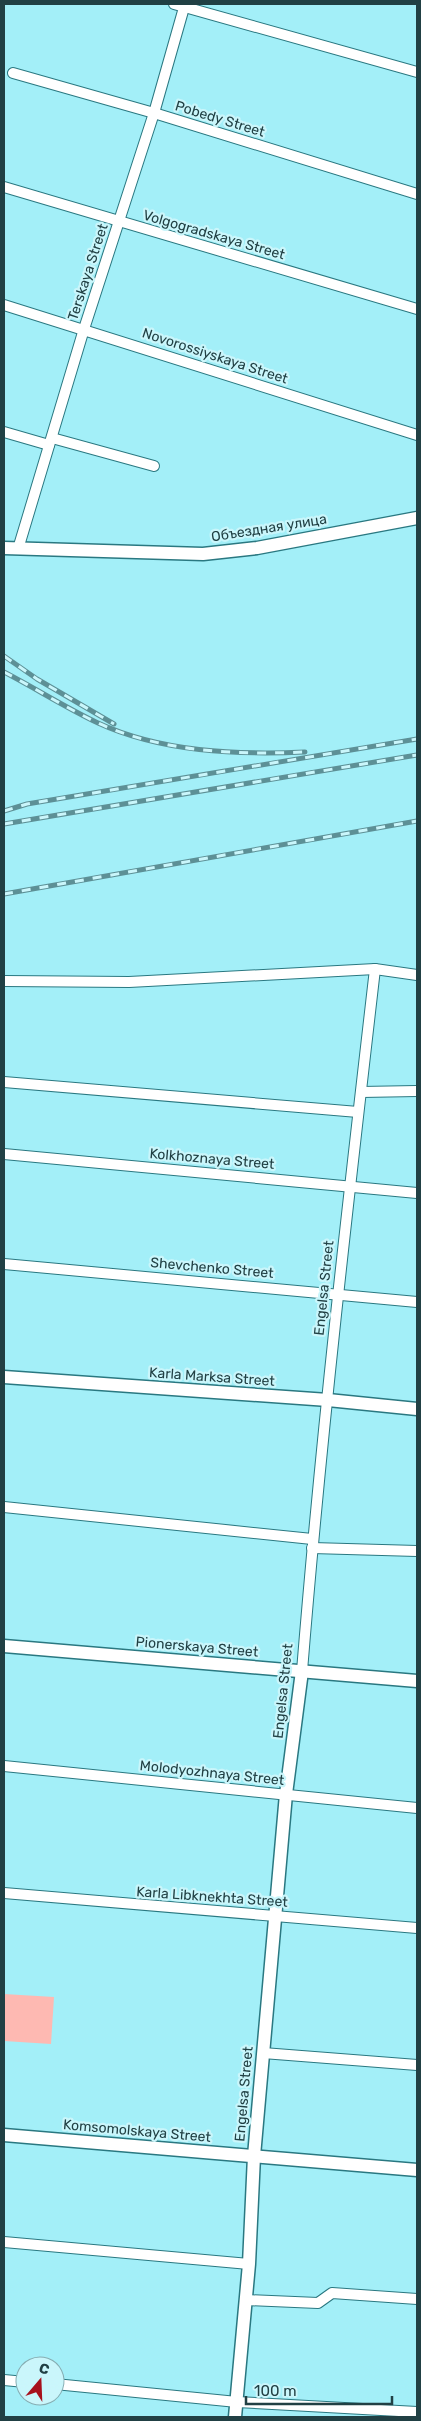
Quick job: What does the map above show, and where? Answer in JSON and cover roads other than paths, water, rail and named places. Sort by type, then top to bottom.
[{"type":"street","points":[[181,5],[417,72]]},
{"type":"street","name":"Terskaya Street","points":[[18,548],[84,329],[154,113],[181,5]]},
{"type":"street","name":"Pobedy Street","points":[[13,73],[154,113],[417,194]]},
{"type":"street","name":"Volgogradskaya Street","points":[[4,187],[417,309]]},
{"type":"street","name":"Novorossiyskaya Street","points":[[4,305],[417,436]]},
{"type":"street","points":[[4,432],[154,466]]},
{"type":"street","name":"Объездная улица","points":[[4,548],[203,554],[257,548],[417,518]]},
{"type":"street","points":[[4,981],[129,982],[375,969],[417,975]]},
{"type":"street","name":"Engelsa Street","points":[[236,2417],[249,2264],[254,2156],[286,1794],[302,1671],[312,1544],[349,1185],[375,969]]},
{"type":"street","points":[[4,1082],[358,1112]]},
{"type":"street","points":[[361,1092],[417,1091]]},
{"type":"street","name":"Kolkhoznaya Street","points":[[4,1154],[349,1185],[417,1193]]},
{"type":"street","name":"Shevchenko Street","points":[[4,1264],[339,1293],[417,1302]]},
{"type":"street","name":"Karla Marksa Street","points":[[4,1378],[328,1400],[417,1409]]},
{"type":"street","points":[[4,1507],[312,1544],[417,1551]]},
{"type":"street","name":"Pionerskaya Street","points":[[4,1646],[417,1681]]},
{"type":"street","name":"Molodyozhnaya Street","points":[[4,1766],[417,1808]]},
{"type":"street","name":"Karla Libknekhta Street","points":[[4,1893],[417,1928]]},
{"type":"street","points":[[263,2053],[417,2065]]},
{"type":"street","name":"Komsomolskaya Street","points":[[4,2135],[417,2170]]},
{"type":"street","points":[[4,2242],[249,2264]]},
{"type":"street","points":[[246,2300],[318,2303],[332,2293],[417,2298]]},
{"type":"street","points":[[65,2385],[237,2402],[417,2412]]},
{"type":"railway","points":[[4,656],[37,679],[114,724]]},
{"type":"railway","points":[[4,672],[98,723],[122,733],[147,740],[199,750],[252,753],[305,752]]},
{"type":"railway","points":[[4,811],[27,804],[417,739]]},
{"type":"railway","points":[[4,824],[417,755]]},
{"type":"railway","points":[[4,894],[417,821]]}]
